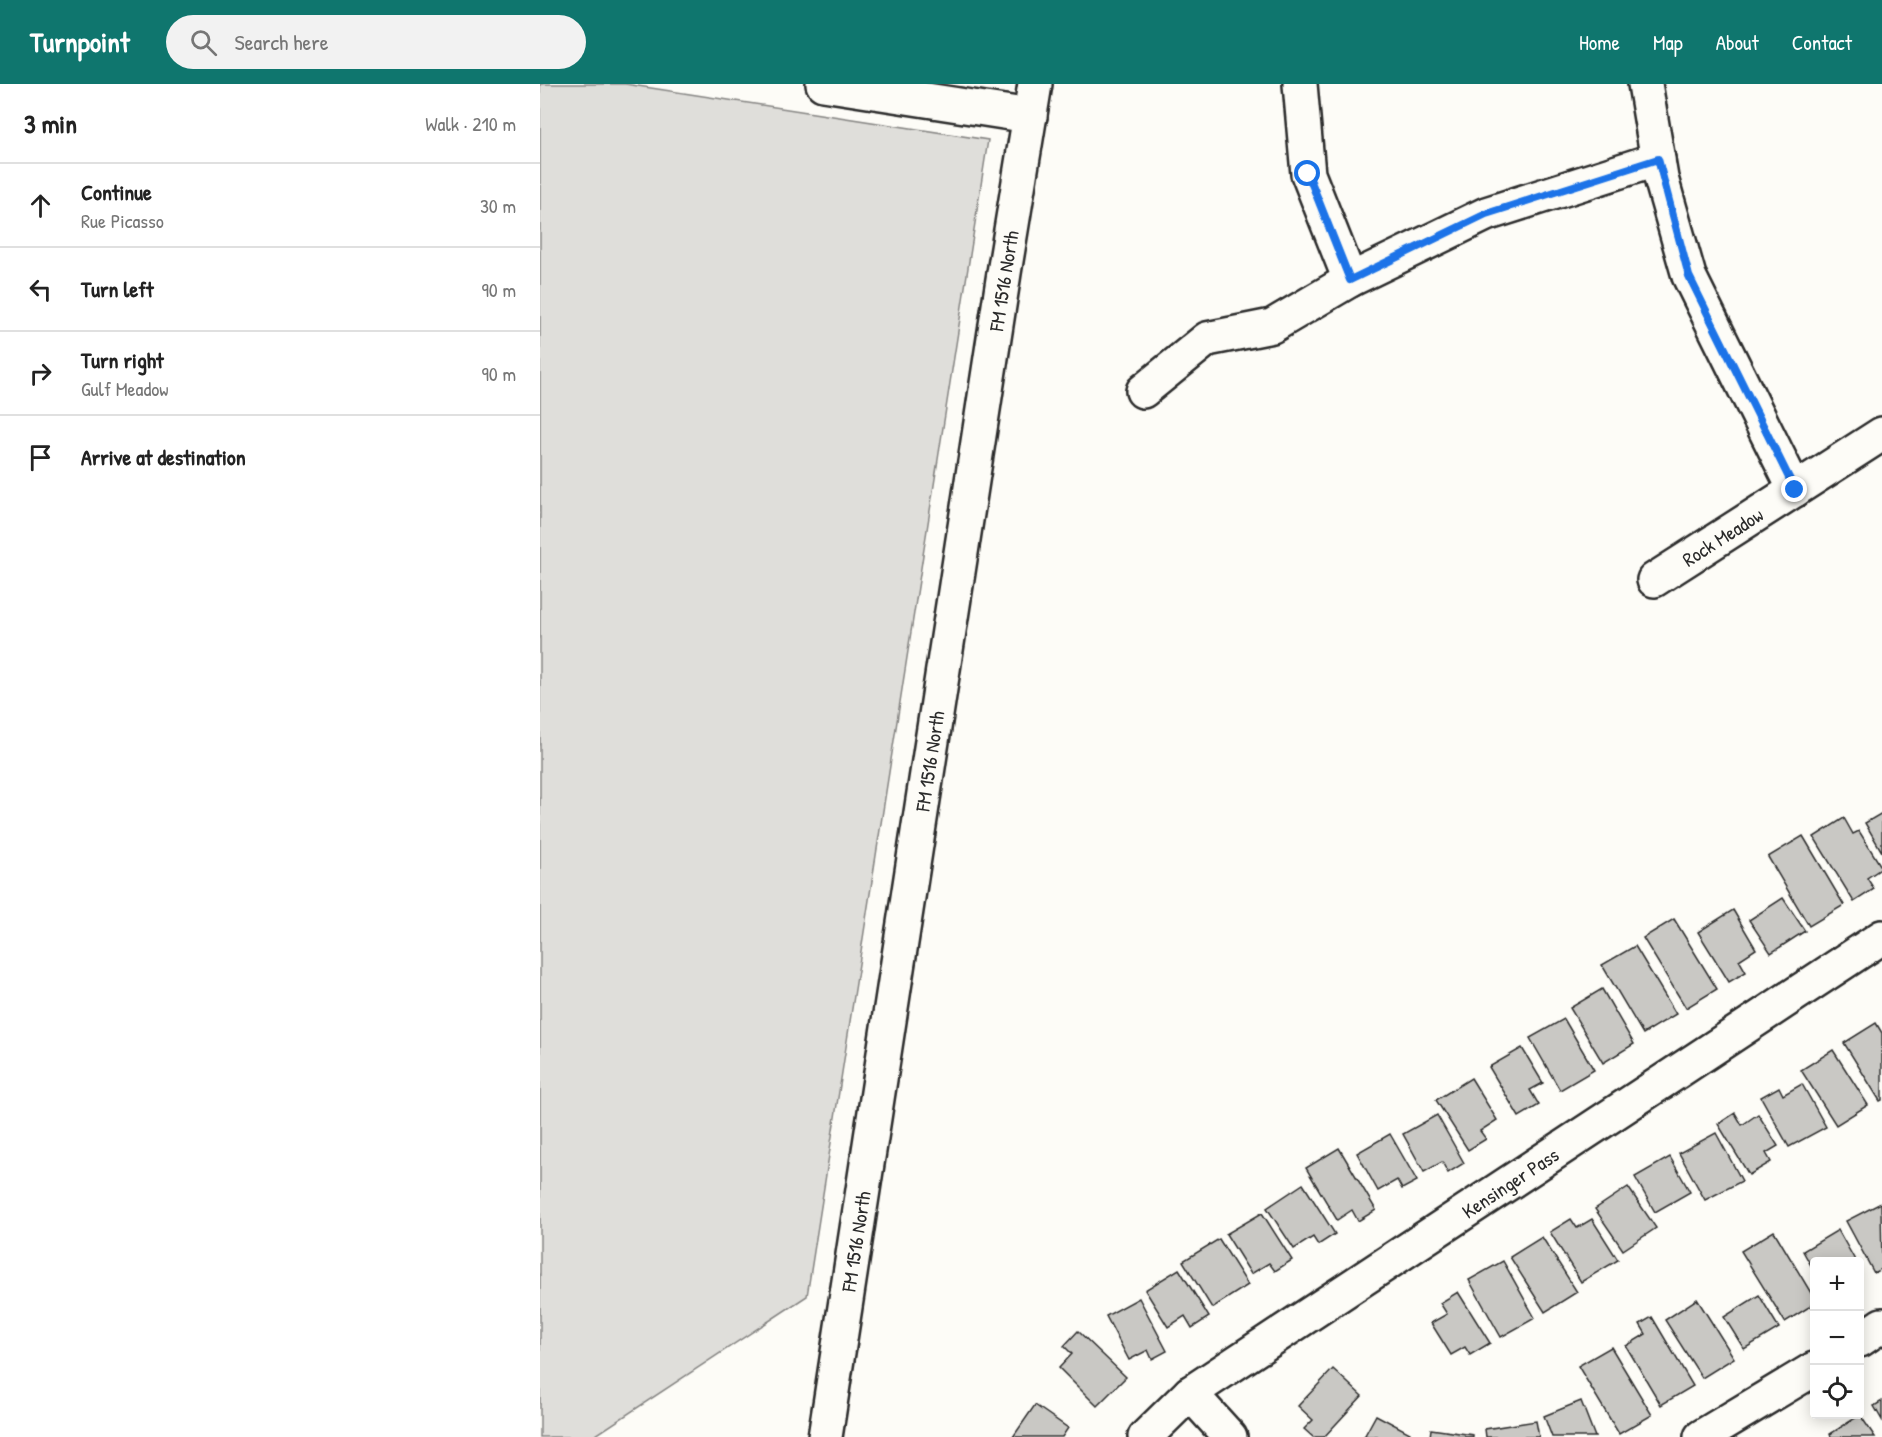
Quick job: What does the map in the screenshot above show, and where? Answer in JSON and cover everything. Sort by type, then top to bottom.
[{"type":"street","points":[[823,84],[1030,116]]},
{"type":"street","name":"FM 1516 North","points":[[825,1437],[1035,84]]},
{"type":"street","points":[[1300,84],[1308,174],[1350,280]]},
{"type":"street","points":[[1645,84],[1658,159],[1689,276],[1795,490]]},
{"type":"street","points":[[1143,391],[1207,339],[1272,326],[1350,280],[1486,214],[1658,159]]},
{"type":"street","name":"Rock Meadow","points":[[1654,580],[1882,434]]},
{"type":"street","name":"Kensinger Pass","points":[[1145,1437],[1190,1393],[1882,937]]},
{"type":"street","points":[[1864,1337],[1882,1325]]},
{"type":"street","points":[[1701,1437],[1810,1372]]},
{"type":"street","points":[[1190,1393],[1230,1437]]},
{"type":"shaded area","points":[[540,84],[625,84],[988,140],[807,1296],[593,1437],[540,1437]]},
{"type":"building","points":[[1882,813],[1882,852],[1865,823]]},
{"type":"building","points":[[1844,818],[1853,834],[1859,831],[1882,868],[1867,878],[1874,889],[1854,902],[1814,837]]},
{"type":"building","points":[[1803,836],[1844,905],[1809,926],[1768,857]]},
{"type":"building","points":[[1783,898],[1805,931],[1771,953],[1749,920]]},
{"type":"building","points":[[1733,910],[1756,949],[1739,960],[1746,972],[1729,982],[1698,932]]},
{"type":"building","points":[[1674,919],[1717,989],[1686,1008],[1643,938]]},
{"type":"building","points":[[1635,946],[1676,1014],[1643,1034],[1602,965]]},
{"type":"building","points":[[1602,989],[1634,1044],[1603,1063],[1570,1008]]},
{"type":"building","points":[[1564,1019],[1594,1070],[1560,1090],[1530,1038]]},
{"type":"building","points":[[1876,1023],[1882,1033],[1882,1100],[1880,1101],[1844,1043]]},
{"type":"building","points":[[1522,1048],[1543,1083],[1530,1090],[1539,1105],[1519,1117],[1489,1067]]},
{"type":"building","points":[[1833,1050],[1868,1105],[1836,1125],[1801,1070]]},
{"type":"building","points":[[1471,1078],[1497,1120],[1480,1131],[1486,1139],[1468,1150],[1436,1100]]},
{"type":"building","points":[[1802,1084],[1826,1127],[1789,1147],[1761,1097],[1779,1087],[1783,1095]]},
{"type":"building","points":[[1735,1113],[1742,1125],[1758,1114],[1778,1146],[1766,1153],[1771,1162],[1749,1175],[1718,1124]]},
{"type":"building","points":[[1437,1115],[1464,1163],[1448,1173],[1442,1162],[1424,1172],[1403,1134]]},
{"type":"building","points":[[1716,1133],[1742,1181],[1705,1200],[1679,1153]]},
{"type":"building","points":[[1390,1134],[1417,1181],[1402,1189],[1397,1180],[1378,1191],[1357,1153]]},
{"type":"building","points":[[1339,1148],[1376,1210],[1358,1221],[1352,1210],[1337,1220],[1306,1168]]},
{"type":"building","points":[[1670,1157],[1690,1192],[1655,1212],[1635,1177]]},
{"type":"building","points":[[1303,1184],[1335,1234],[1318,1245],[1313,1237],[1294,1249],[1267,1208]]},
{"type":"building","points":[[1628,1187],[1656,1228],[1623,1250],[1595,1209]]},
{"type":"building","points":[[1881,1203],[1882,1269],[1874,1273],[1846,1221]]},
{"type":"building","points":[[1262,1213],[1292,1260],[1275,1271],[1269,1263],[1251,1274],[1226,1234]]},
{"type":"building","points":[[1571,1219],[1577,1228],[1592,1219],[1618,1260],[1581,1282],[1550,1232]]},
{"type":"building","points":[[1838,1230],[1853,1257],[1810,1257],[1810,1264],[1803,1251]]},
{"type":"building","points":[[1774,1231],[1810,1291],[1810,1306],[1785,1322],[1741,1251]]},
{"type":"building","points":[[1542,1237],[1577,1292],[1545,1312],[1510,1257]]},
{"type":"building","points":[[1219,1239],[1248,1285],[1212,1308],[1183,1261]]},
{"type":"building","points":[[1503,1261],[1535,1318],[1501,1337],[1469,1280]]},
{"type":"building","points":[[1179,1269],[1209,1317],[1192,1328],[1185,1316],[1168,1327],[1145,1290]]},
{"type":"building","points":[[1458,1292],[1490,1343],[1470,1355],[1465,1347],[1451,1355],[1431,1323],[1447,1314],[1440,1303]]},
{"type":"building","points":[[1759,1295],[1779,1328],[1744,1349],[1724,1317]]},
{"type":"building","points":[[1139,1298],[1167,1351],[1152,1359],[1148,1350],[1129,1360],[1106,1316]]},
{"type":"building","points":[[1697,1299],[1734,1358],[1702,1378],[1665,1320]]},
{"type":"building","points":[[1652,1317],[1693,1386],[1661,1405],[1626,1346],[1646,1334],[1640,1324]]},
{"type":"building","points":[[1078,1331],[1126,1377],[1097,1406],[1059,1368],[1072,1354],[1064,1346]]},
{"type":"building","points":[[1611,1347],[1652,1415],[1619,1434],[1578,1366]]},
{"type":"building","points":[[1333,1369],[1362,1396],[1324,1437],[1313,1437],[1304,1429],[1313,1420],[1298,1406]]},
{"type":"building","points":[[1581,1401],[1595,1437],[1552,1437],[1544,1416]]},
{"type":"building","points":[[1882,1401],[1882,1420],[1874,1406]]},
{"type":"building","points":[[1035,1405],[1068,1428],[1062,1437],[1013,1437]]},
{"type":"building","points":[[1376,1415],[1410,1433],[1408,1437],[1364,1437]]},
{"type":"building","points":[[1854,1419],[1863,1419],[1875,1437],[1831,1437],[1830,1434]]},
{"type":"building","points":[[1536,1421],[1539,1437],[1486,1437],[1485,1429]]},
{"type":"building","points":[[1431,1429],[1473,1435],[1473,1437],[1430,1437]]},
{"type":"route","points":[[1308,174],[1350,280],[1486,214],[1658,159],[1661,178],[1689,276],[1795,490]]}]
